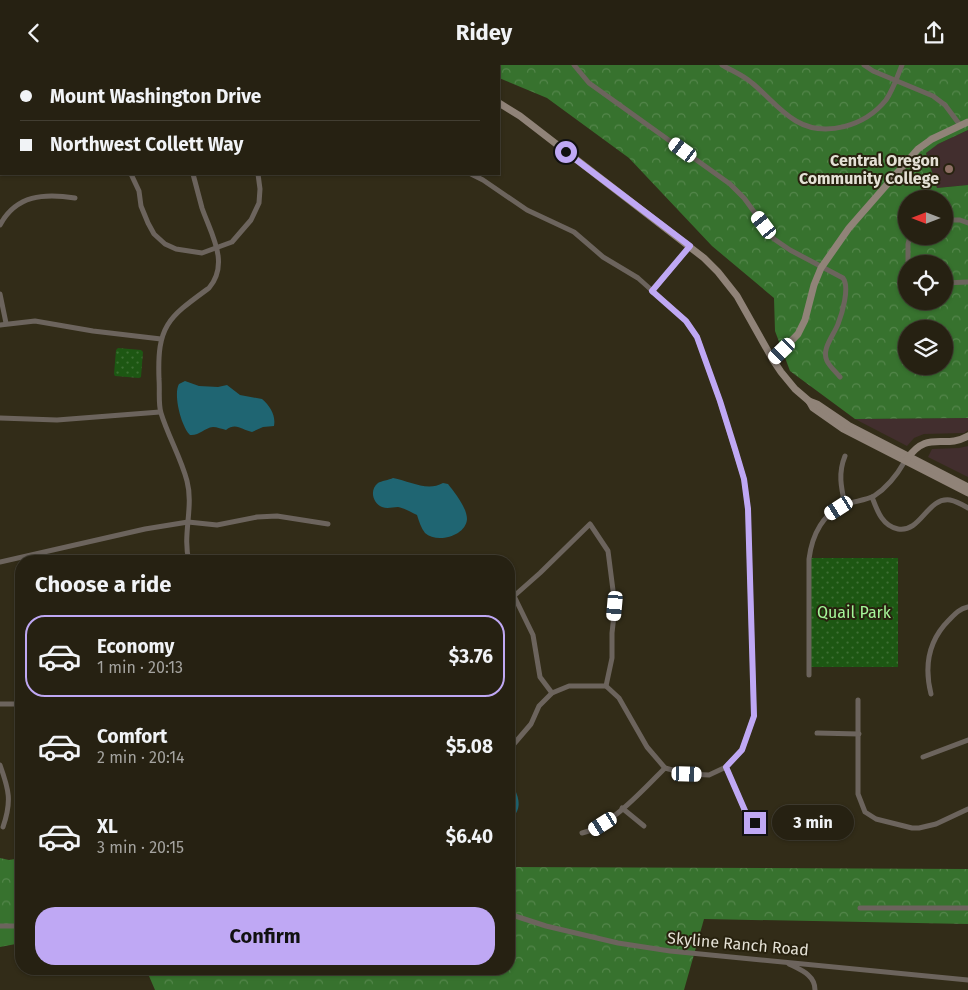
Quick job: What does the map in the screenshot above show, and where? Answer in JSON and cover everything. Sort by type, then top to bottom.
[{"type":"main road","points":[[500,104],[520,116],[690,246],[709,263],[728,284],[743,305],[773,360],[795,389],[809,401],[813,408],[843,429],[968,487]]},
{"type":"main road","points":[[773,360],[798,334],[805,320],[814,285],[822,268],[849,228],[910,157],[932,139],[968,122]]},
{"type":"main road","points":[[907,459],[915,448],[922,444],[956,441],[968,437]]},
{"type":"main road","points":[[907,459],[968,493]]},
{"type":"street","points":[[574,65],[589,83],[730,184],[744,198],[774,239],[846,282],[838,324],[826,349],[826,361],[840,377]]},
{"type":"street","points":[[722,65],[750,81],[794,120],[816,128],[836,129],[853,125],[877,110],[887,99],[902,65]]},
{"type":"street","points":[[864,65],[940,101],[960,125]]},
{"type":"street","points":[[131,175],[139,191],[141,207],[154,234],[165,244],[176,249],[202,253],[232,241],[251,220],[259,203],[258,175]]},
{"type":"street","points":[[188,555],[190,505],[187,481],[160,412],[159,375],[161,339],[166,326],[177,313],[213,283],[220,265],[217,247],[202,208],[193,175]]},
{"type":"street","points":[[473,175],[527,210],[574,232],[603,257],[638,278],[686,321],[697,337],[720,401],[747,494],[754,716],[742,750],[726,767],[709,775],[687,774],[665,768],[647,747],[619,698],[606,686],[569,686],[552,693],[539,706],[531,724],[515,744]]},
{"type":"street","points":[[0,225],[14,207],[31,198],[54,195],[75,198]]},
{"type":"street","points":[[953,221],[968,223]]},
{"type":"street","points":[[652,291],[690,246]]},
{"type":"street","points":[[953,283],[968,282]]},
{"type":"street","points":[[0,294],[3,324],[35,321],[93,331],[161,339]]},
{"type":"street","points":[[0,419],[57,420],[160,412]]},
{"type":"street","points":[[845,456],[840,471],[840,478],[845,505]]},
{"type":"street","points":[[809,675],[809,559],[812,540],[828,515],[845,505],[872,497],[888,486],[907,459]]},
{"type":"street","points":[[872,497],[885,523],[889,527],[901,529],[910,528],[916,524],[930,508],[939,502],[949,499],[968,508]]},
{"type":"street","points":[[31,555],[145,529],[188,522],[217,525],[257,517],[277,516],[328,524]]},
{"type":"street","points":[[515,595],[590,524],[608,551],[615,606],[612,657],[606,686]]},
{"type":"street","points":[[0,562],[15,559]]},
{"type":"street","points":[[515,603],[533,635],[540,677],[552,693]]},
{"type":"street","points":[[931,693],[928,682],[928,661],[932,644],[946,623],[957,611],[968,607]]},
{"type":"street","points":[[858,700],[858,795],[865,812],[871,817],[912,828],[919,828],[936,824],[968,809]]},
{"type":"street","points":[[0,704],[15,704]]},
{"type":"street","points":[[817,733],[859,734]]},
{"type":"street","points":[[922,757],[968,740]]},
{"type":"street","points":[[0,765],[8,787],[8,813],[3,827]]},
{"type":"street","points":[[726,767],[746,813],[755,823]]},
{"type":"street","points":[[582,833],[593,830],[639,795],[665,768]]},
{"type":"street","points":[[622,808],[644,826]]},
{"type":"street","points":[[860,908],[968,908]]},
{"type":"street","name":"Skyline Ranch Road","points":[[515,917],[618,943],[670,951],[968,980]]},
{"type":"street","points":[[0,926],[15,926]]},
{"type":"street","points":[[784,962],[806,972],[815,985],[815,990]]},
{"type":"shaded area","name":"Central Oregon Community College","points":[[968,130],[968,185],[937,188],[926,152],[938,144]]},
{"type":"shaded area","points":[[968,418],[968,430],[964,433],[924,434],[914,438],[907,446],[855,419]]},
{"type":"shaded area","points":[[968,446],[968,477],[928,457],[932,449]]},
{"type":"green space","points":[[500,65],[968,65],[968,130],[938,144],[926,153],[937,188],[968,185],[968,418],[855,419],[790,371],[775,331],[774,298],[712,246],[629,158],[547,98],[500,78]]},
{"type":"green space","points":[[118,348],[141,350],[143,352],[141,377],[115,376],[116,350]]},
{"type":"green space","name":"Quail Park","points":[[810,558],[898,558],[898,667],[810,667]]},
{"type":"green space","points":[[0,858],[15,859],[15,944],[0,947]]},
{"type":"green space","points":[[515,867],[968,869],[968,924],[704,919],[684,990],[155,990],[149,975],[515,975]]},
{"type":"water","points":[[185,381],[199,386],[218,387],[227,385],[240,395],[262,399],[272,411],[274,426],[263,427],[252,432],[236,427],[226,430],[213,427],[190,435],[184,425],[177,402],[177,389],[179,384]]},
{"type":"water","points":[[393,478],[425,486],[448,484],[465,510],[467,519],[462,530],[450,537],[436,538],[425,533],[417,515],[398,507],[386,508],[376,503],[373,496],[375,486],[379,482]]},
{"type":"water","points":[[515,791],[519,805],[515,815]]},
{"type":"place","name":"Central Oregon Community College","points":[[949,169]]},
{"type":"route","points":[[566,152],[690,246],[652,291],[686,321],[697,337],[720,401],[747,494],[754,716],[742,750],[726,767],[746,813],[755,823]]}]
